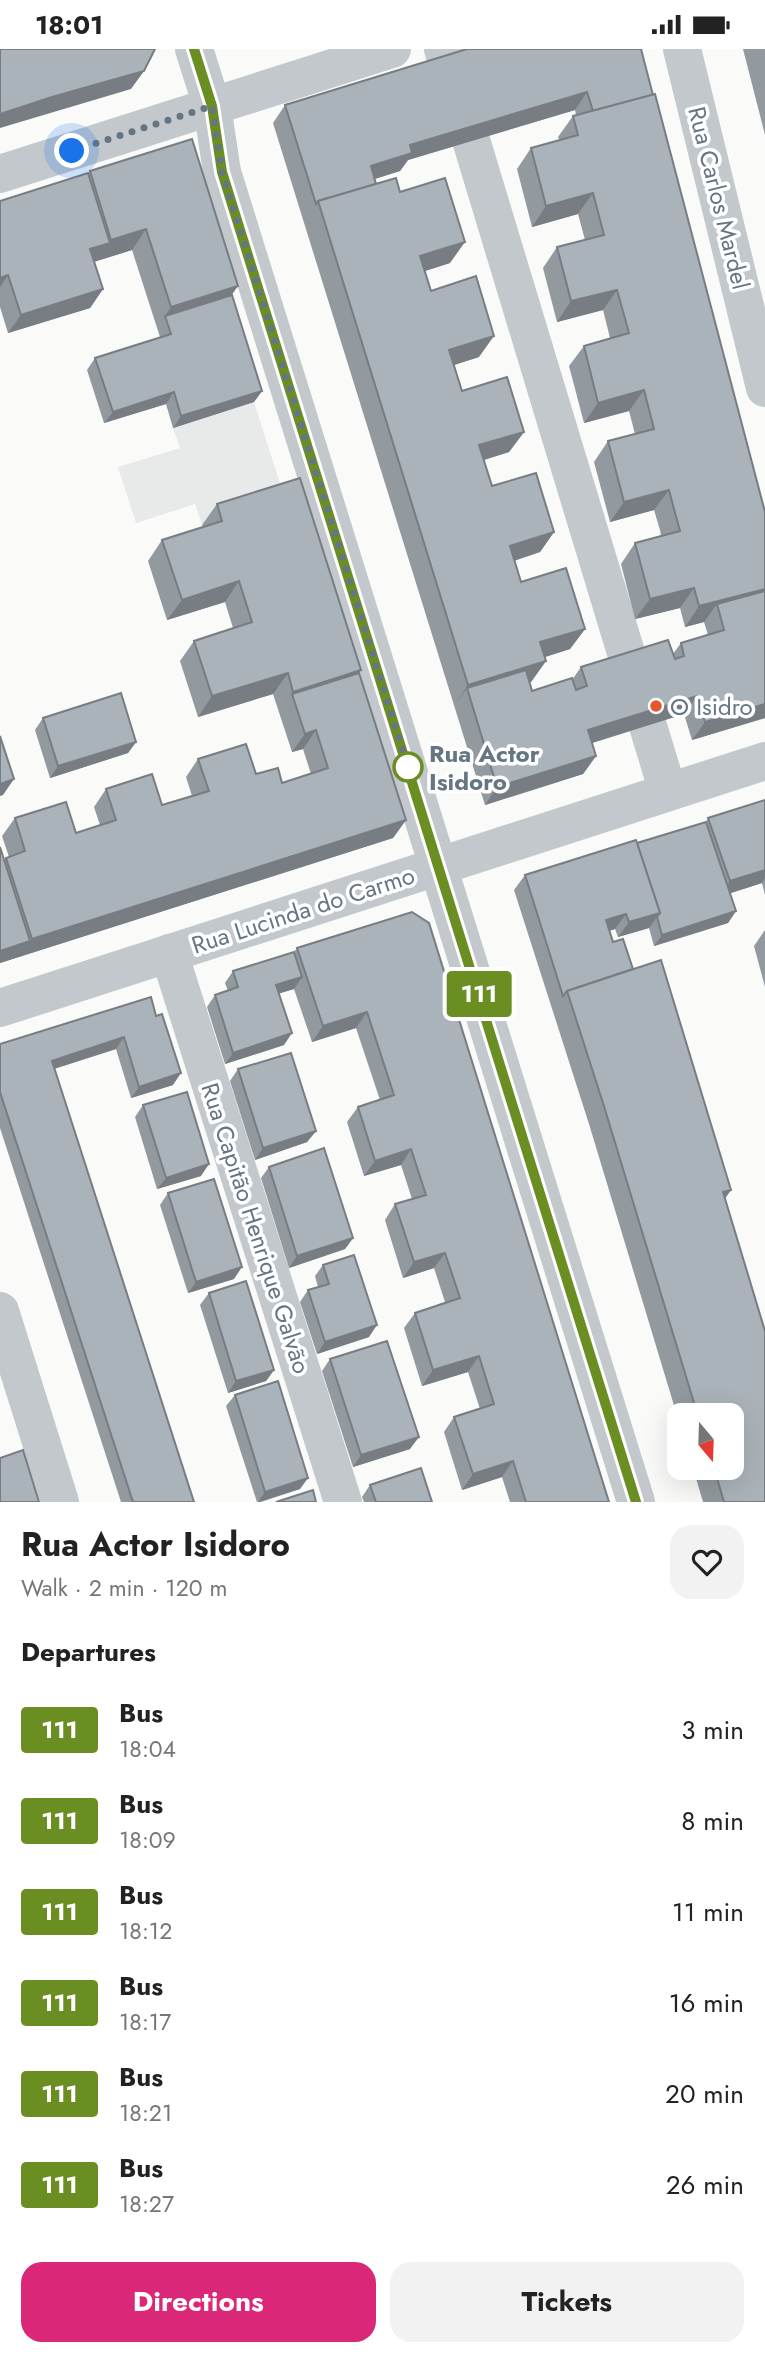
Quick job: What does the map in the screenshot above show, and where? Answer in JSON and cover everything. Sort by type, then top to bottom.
[{"type":"street","points":[[194,49],[212,106],[222,172],[636,1502]]},
{"type":"street","points":[[0,174],[392,49]]},
{"type":"street","name":"Rua Carlos Mardel","points":[[682,49],[765,388]]},
{"type":"street","points":[[471,140],[630,666]]},
{"type":"street","points":[[648,726],[668,792]]},
{"type":"street","name":"Rua Lucinda do Carmo","points":[[0,1008],[765,761]]},
{"type":"street","name":"Rua Capitão Henrique Galvão","points":[[169,953],[343,1502]]},
{"type":"street","points":[[0,1311],[60,1502]]},
{"type":"shaded area","points":[[254,402],[285,499],[202,525],[195,504],[136,523],[118,467],[180,448],[173,428]]},
{"type":"building","points":[[0,49],[155,49],[144,71],[0,114]]},
{"type":"building","points":[[467,49],[641,49],[653,95],[593,111],[587,92],[410,145],[412,153],[371,166],[376,184],[318,201],[316,204],[285,105]]},
{"type":"building","points":[[655,94],[765,512],[765,589],[699,606],[694,588],[650,599],[635,543],[680,531],[669,490],[624,502],[608,441],[654,429],[644,390],[598,403],[584,346],[629,333],[617,290],[571,301],[557,247],[604,235],[593,193],[546,206],[531,148],[578,135],[573,116]]},
{"type":"building","points":[[192,139],[238,286],[171,307],[146,229],[111,240],[90,171]]},
{"type":"building","points":[[88,173],[110,243],[90,249],[103,289],[21,315],[8,275],[0,278],[0,201]]},
{"type":"building","points":[[396,178],[400,192],[445,178],[465,242],[420,256],[431,291],[476,276],[494,336],[449,350],[462,391],[507,377],[524,432],[479,445],[492,486],[536,473],[554,532],[510,546],[521,582],[566,568],[585,629],[540,642],[546,661],[468,685],[318,201]]},
{"type":"building","points":[[232,295],[262,391],[181,416],[174,392],[113,412],[95,358],[171,334],[165,316]]},
{"type":"building","points":[[300,478],[361,670],[293,692],[288,673],[212,696],[194,641],[252,622],[239,581],[182,600],[162,540],[222,521],[217,504]]},
{"type":"building","points":[[765,591],[765,704],[705,722],[697,696],[588,730],[596,756],[497,787],[467,688],[526,670],[532,691],[572,678],[576,690],[587,686],[581,667],[668,640],[675,659],[684,656],[681,643],[724,630],[717,604]]},
{"type":"building","points":[[359,673],[406,820],[32,939],[6,858],[25,851],[15,818],[66,802],[76,833],[116,820],[106,789],[152,774],[162,805],[209,791],[198,759],[246,744],[256,774],[278,768],[282,783],[328,768],[316,730],[305,734],[292,694]]},
{"type":"building","points":[[121,693],[136,742],[58,766],[43,718]]},
{"type":"building","points":[[0,736],[14,779],[0,784]]},
{"type":"building","points":[[765,800],[765,870],[730,881],[708,818]]},
{"type":"building","points":[[706,822],[736,911],[662,935],[657,917],[660,913],[637,843]]},
{"type":"building","points":[[636,840],[660,913],[629,922],[626,914],[606,920],[613,942],[623,939],[633,969],[567,991],[563,996],[525,875]]},
{"type":"building","points":[[0,847],[30,941],[0,951]]},
{"type":"building","points":[[412,912],[429,923],[609,1502],[526,1502],[513,1461],[473,1474],[454,1417],[494,1404],[479,1356],[433,1370],[415,1313],[460,1298],[445,1253],[414,1262],[395,1204],[426,1195],[411,1149],[375,1161],[358,1107],[394,1095],[367,1012],[323,1026],[297,948]]},
{"type":"building","points":[[294,952],[302,977],[276,985],[292,1033],[233,1053],[215,995],[238,987],[233,971]]},
{"type":"building","points":[[661,960],[731,1190],[723,1192],[765,1331],[765,1502],[724,1502],[718,1481],[744,1481],[744,1403],[694,1403],[567,991]]},
{"type":"building","points":[[151,997],[156,1016],[162,1014],[181,1073],[139,1087],[124,1037],[52,1061],[194,1502],[133,1502],[0,1092],[0,1044]]},
{"type":"building","points":[[291,1053],[316,1131],[263,1148],[238,1069]]},
{"type":"building","points":[[187,1092],[209,1164],[166,1178],[143,1105]]},
{"type":"building","points":[[324,1148],[353,1238],[297,1256],[269,1167]]},
{"type":"building","points":[[214,1179],[242,1267],[196,1282],[168,1193]]},
{"type":"building","points":[[354,1255],[377,1325],[325,1342],[308,1290],[329,1284],[323,1265]]},
{"type":"building","points":[[246,1281],[274,1370],[236,1381],[209,1293]]},
{"type":"building","points":[[387,1341],[419,1437],[361,1455],[330,1359]]},
{"type":"building","points":[[278,1381],[308,1478],[265,1492],[235,1395]]},
{"type":"building","points":[[23,1450],[39,1502],[0,1502],[0,1458]]},
{"type":"building","points":[[421,1468],[432,1502],[376,1502],[370,1485]]},
{"type":"building","points":[[313,1490],[316,1502],[276,1502]]},
{"type":"bus line","name":"111","points":[[194,49],[212,106],[222,172],[636,1502]]},
{"type":"place","name":"O Isidro","points":[[656,706]]},
{"type":"place","name":"Rua Actor Isidoro","points":[[408,767]]},
{"type":"route","points":[[72,151],[212,106],[222,172],[408,767]]}]
